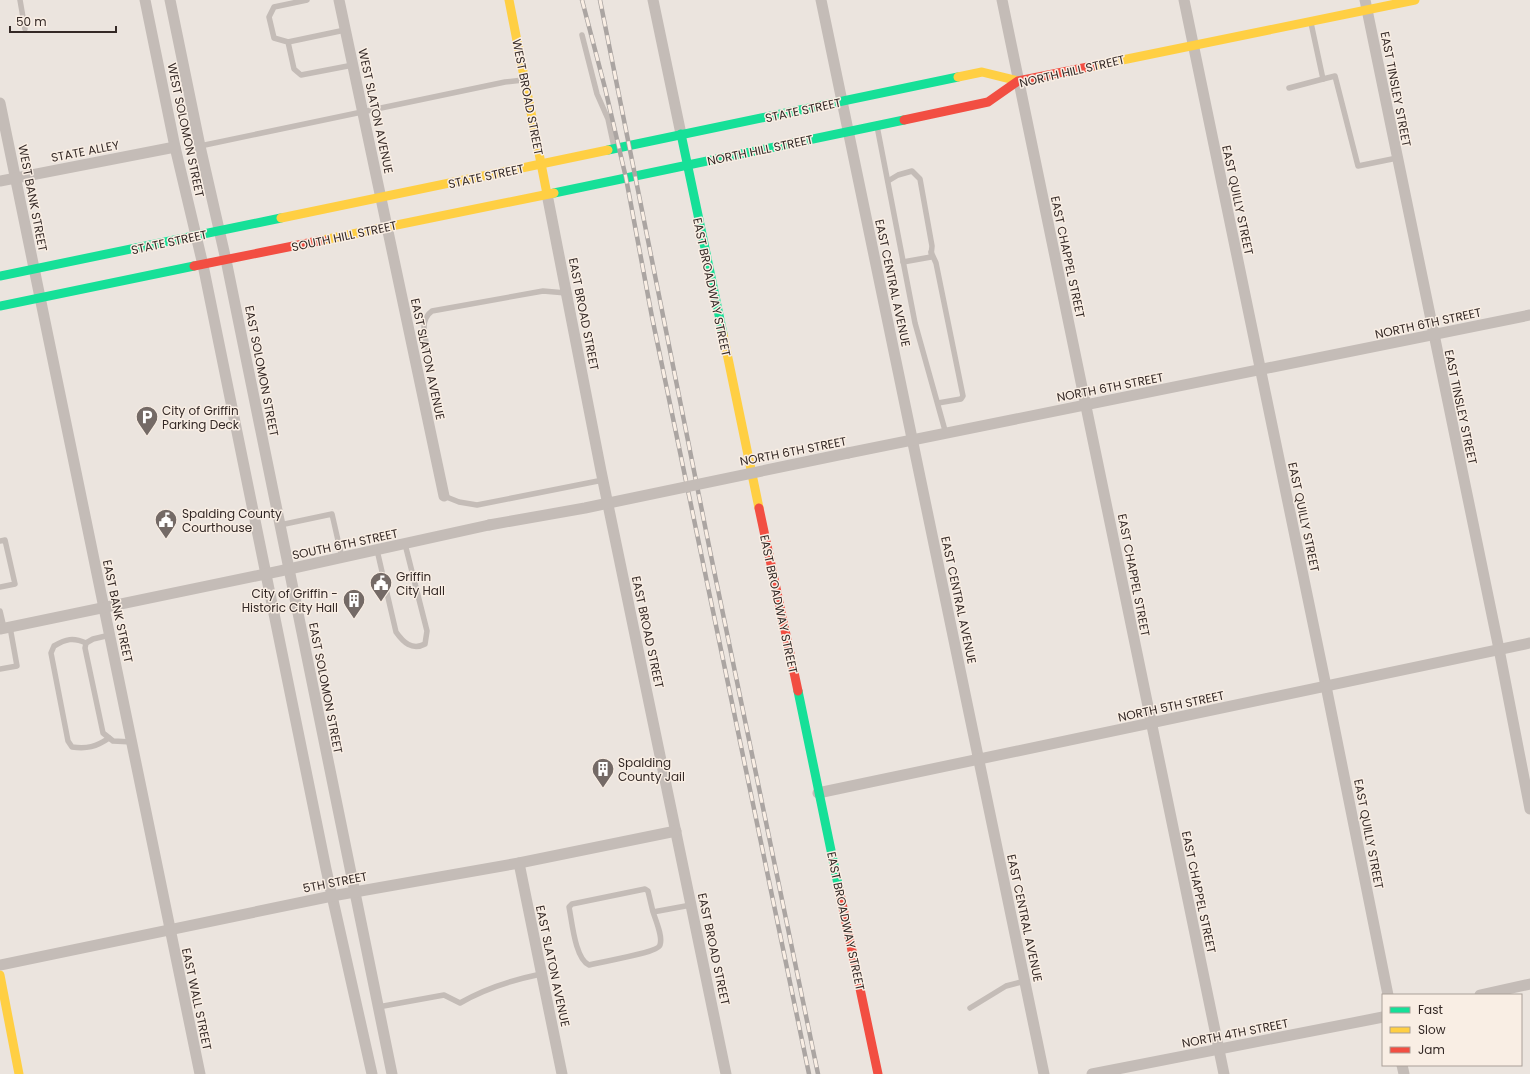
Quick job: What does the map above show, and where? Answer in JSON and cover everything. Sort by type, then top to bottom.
[{"type":"main road","name":"WEST BROAD STREET","points":[[509,0],[547,194]]},
{"type":"main road","name":"NORTH HILL STREET","points":[[687,166],[988,102],[1018,81],[1311,21],[1366,5],[1415,0]]},
{"type":"main road","name":"STATE STREET","points":[[0,276],[196,237],[982,72],[1018,81]]},
{"type":"main road","name":"EAST BROADWAY STREET","points":[[681,134],[878,1074]]},
{"type":"main road","name":"SOUTH HILL STREET","points":[[0,306],[687,166]]},
{"type":"main road","points":[[0,975],[19,1074]]},
{"type":"street","name":"WEST SOLOMON STREET","points":[[144,0],[175,147],[203,265]]},
{"type":"street","name":"WEST SOLOMON STREET","points":[[170,0],[200,146],[226,260]]},
{"type":"street","name":"WEST SLATON AVENUE","points":[[339,0],[386,227]]},
{"type":"street","points":[[653,0],[681,134]]},
{"type":"street","name":"EAST CENTRAL AVENUE","points":[[821,0],[1044,1074]]},
{"type":"street","name":"EAST CHAPPEL STREET","points":[[1002,0],[1224,1074]]},
{"type":"street","name":"EAST QUILLY STREET","points":[[1184,0],[1259,370],[1326,686],[1388,994]]},
{"type":"street","name":"EAST TINSLEY STREET","points":[[1366,5],[1433,336],[1499,649],[1530,809]]},
{"type":"street","name":"WEST BANK STREET","points":[[0,103],[39,298]]},
{"type":"street","name":"STATE ALLEY","points":[[0,181],[175,147]]},
{"type":"street","name":"EAST BROAD STREET","points":[[547,194],[603,480],[726,1074]]},
{"type":"street","name":"EAST SLATON AVENUE","points":[[386,227],[444,496]]},
{"type":"street","name":"EAST SOLOMON STREET","points":[[226,260],[392,1074]]},
{"type":"street","points":[[203,265],[332,896],[372,1074]]},
{"type":"street","name":"EAST BANK STREET","points":[[39,298],[105,607],[170,929]]},
{"type":"street","name":"NORTH 6TH STREET","points":[[695,484],[1433,336],[1530,315]]},
{"type":"street","name":"SOUTH 6TH STREET","points":[[5,628],[342,558],[489,525],[585,508],[695,484]]},
{"type":"street","name":"NORTH 5TH STREET","points":[[818,793],[1151,724],[1499,649],[1530,644]]},
{"type":"street","name":"5TH STREET","points":[[0,965],[354,891],[519,863],[676,831]]},
{"type":"street","name":"EAST SLATON AVENUE","points":[[519,863],[562,1074]]},
{"type":"street","name":"EAST WALL STREET","points":[[170,929],[200,1074]]},
{"type":"street","points":[[1485,994],[1530,984]]},
{"type":"street","name":"NORTH 4TH STREET","points":[[1092,1074],[1219,1050],[1382,1016]]},
{"type":"lane","points":[[20,0],[25,30]]},
{"type":"lane","points":[[307,0],[274,7],[269,16],[274,38],[288,42],[346,30]]},
{"type":"lane","points":[[1311,21],[1323,79]]},
{"type":"lane","points":[[582,35],[597,94],[608,119],[614,150]]},
{"type":"lane","points":[[288,42],[294,69],[301,75],[353,65]]},
{"type":"lane","points":[[1289,88],[1335,76],[1358,166],[1397,158]]},
{"type":"lane","points":[[200,146],[505,82],[525,80]]},
{"type":"lane","points":[[877,126],[916,323],[946,434]]},
{"type":"lane","points":[[888,181],[898,175],[912,171],[920,179],[932,246],[931,257],[903,262]]},
{"type":"lane","points":[[931,252],[936,263],[963,396],[961,399],[938,403]]},
{"type":"lane","points":[[429,355],[423,323],[426,316],[432,311],[542,291],[566,293]]},
{"type":"lane","points":[[444,496],[459,502],[477,505],[603,480]]},
{"type":"lane","points":[[280,525],[332,514],[342,558]]},
{"type":"lane","points":[[0,541],[5,540],[15,584],[0,587]]},
{"type":"lane","points":[[377,550],[396,632],[401,639],[409,645],[421,646],[425,644],[427,631],[405,544]]},
{"type":"lane","points":[[0,611],[18,666],[0,669]]},
{"type":"lane","points":[[86,643],[93,639],[110,635]]},
{"type":"lane","points":[[86,643],[74,638],[64,640],[54,646],[52,653],[68,741],[72,747],[85,749],[98,745],[109,738]]},
{"type":"lane","points":[[86,643],[85,648],[103,733],[112,741],[120,743],[132,742]]},
{"type":"lane","points":[[645,889],[648,891],[654,912],[661,945],[658,948],[639,954],[589,964],[585,963],[580,956],[569,907],[572,904],[645,889]]},
{"type":"lane","points":[[654,912],[692,905]]},
{"type":"lane","points":[[378,1007],[444,995],[460,1003],[480,992],[509,981],[541,974]]},
{"type":"lane","points":[[970,1008],[1006,986],[1025,981]]},
{"type":"railway","points":[[582,0],[605,88],[626,178],[652,317],[809,1074]]},
{"type":"railway","points":[[600,0],[710,551],[818,1074]]},
{"type":"traffic: fast","points":[[608,150],[958,77]]},
{"type":"traffic: fast","points":[[554,193],[904,120]]},
{"type":"traffic: fast","points":[[681,134],[723,334]]},
{"type":"traffic: fast","points":[[0,276],[281,218]]},
{"type":"traffic: fast","points":[[0,306],[194,266]]},
{"type":"traffic: fast","points":[[798,691],[839,889]]},
{"type":"traffic: slow","points":[[509,0],[547,194]]},
{"type":"traffic: slow","points":[[1093,66],[1415,0]]},
{"type":"traffic: slow","points":[[958,77],[982,72],[1018,81]]},
{"type":"traffic: slow","points":[[281,218],[608,150]]},
{"type":"traffic: slow","points":[[323,240],[554,193]]},
{"type":"traffic: slow","points":[[723,334],[759,508]]},
{"type":"traffic: slow","points":[[0,975],[19,1074]]},
{"type":"traffic: jam","points":[[904,120],[988,102],[1018,81],[1093,66]]},
{"type":"traffic: jam","points":[[194,266],[323,240]]},
{"type":"traffic: jam","points":[[759,508],[798,691]]},
{"type":"traffic: jam","points":[[839,889],[878,1074]]},
{"type":"place","name":"City of Griffin Parking Deck","points":[[147,436]]},
{"type":"place","name":"Spalding County Courthouse","points":[[166,540]]},
{"type":"place","name":"Griffin City Hall","points":[[381,602]]},
{"type":"place","name":"City of Griffin - Historic City Hall","points":[[354,620]]},
{"type":"place","name":"Spalding County Jail","points":[[603,788]]}]
